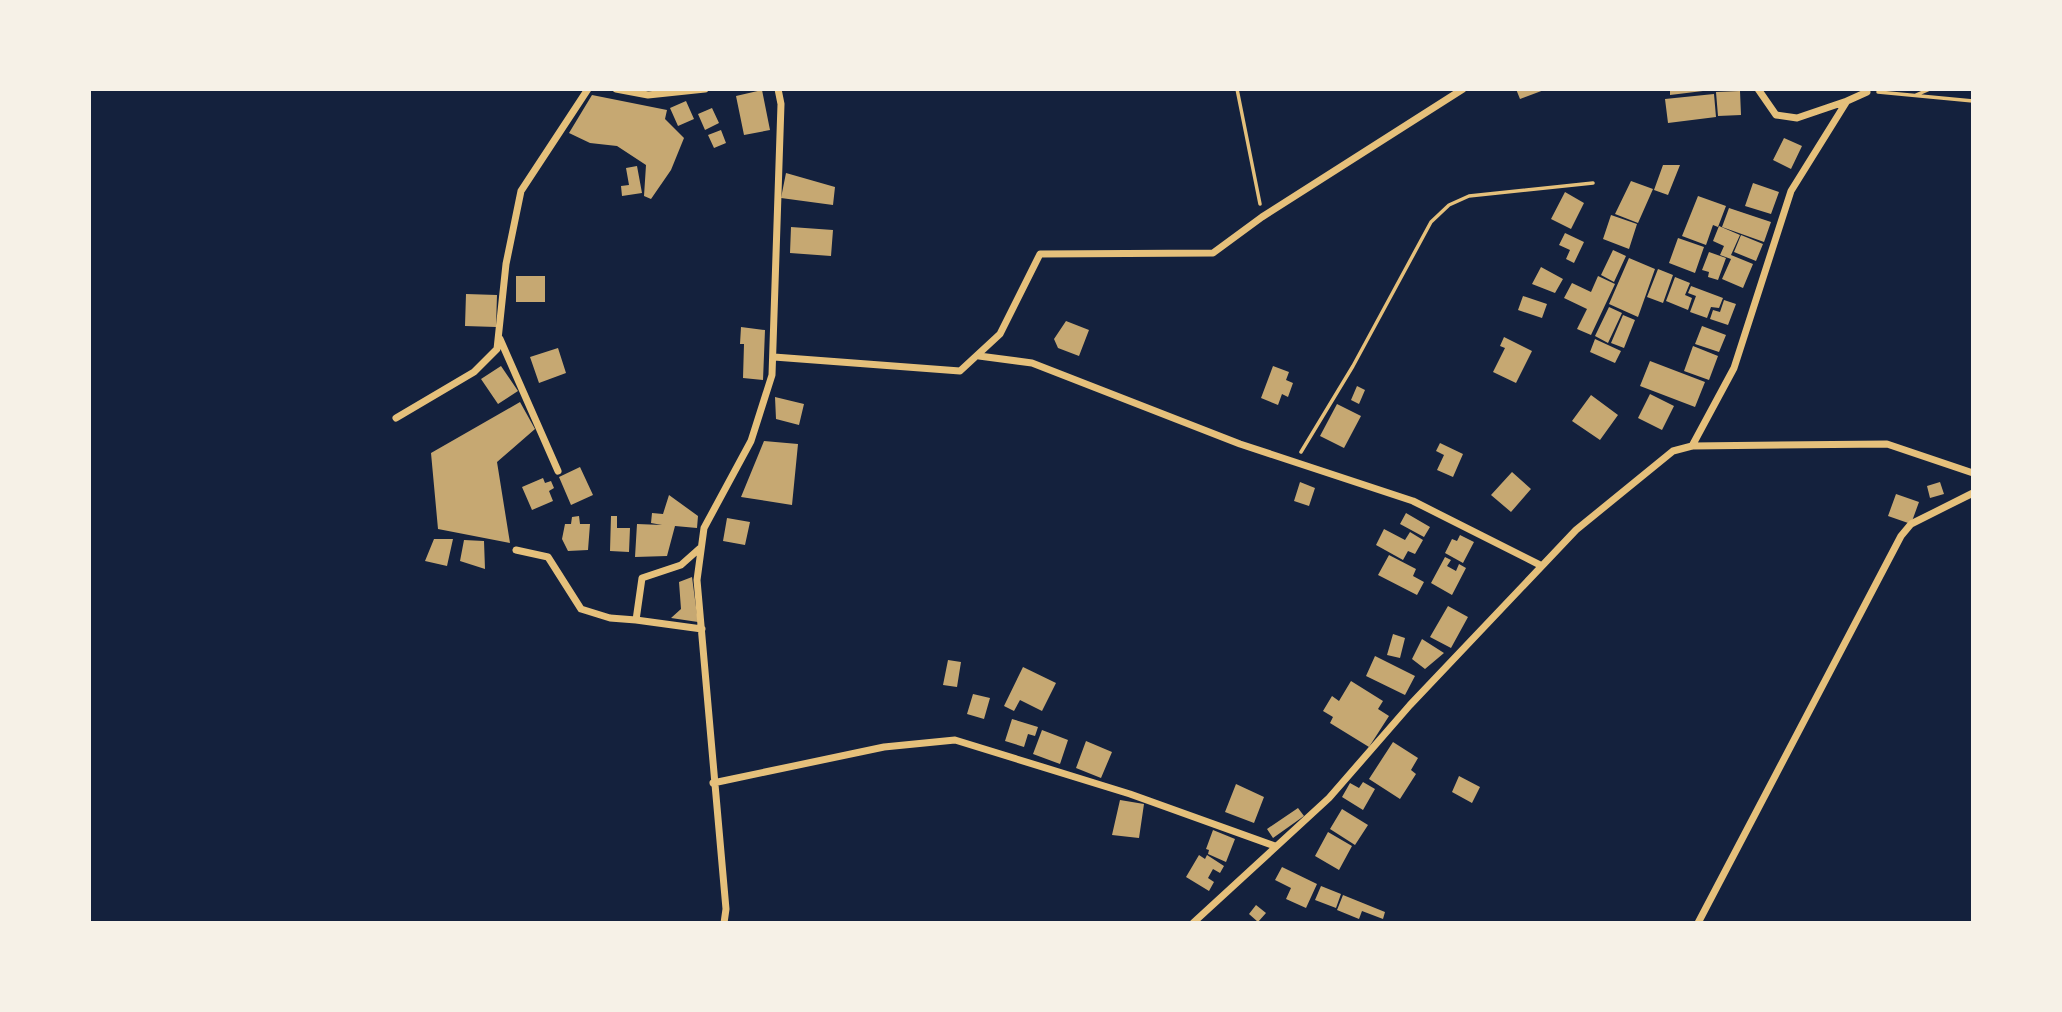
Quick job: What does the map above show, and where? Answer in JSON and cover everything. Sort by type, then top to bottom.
[{"type":"street","points":[[396,418],[488,361],[500,339],[506,264],[521,191],[588,89]]},
{"type":"street","points":[[616,89],[648,95],[705,89]]},
{"type":"street","points":[[724,923],[726,909],[697,580],[699,549],[704,528],[751,441],[766,399],[774,357],[774,272],[781,104],[778,89]]},
{"type":"street","points":[[774,357],[960,371],[1000,334],[1040,254],[1213,253],[1262,217],[1463,89]]},
{"type":"street","points":[[1758,89],[1776,115],[1797,118],[1847,102],[1867,90]]},
{"type":"street","points":[[1692,446],[1734,368],[1791,191],[1847,102]]},
{"type":"street","points":[[500,339],[558,471]]},
{"type":"street","points":[[979,356],[1032,363],[1240,444],[1413,501],[1542,566]]},
{"type":"street","points":[[1194,923],[1329,798],[1410,705],[1576,530],[1660,458],[1692,446],[1886,444],[1973,473]]},
{"type":"street","points":[[1698,923],[1901,536],[1911,524],[1973,493]]},
{"type":"street","points":[[635,620],[642,578],[681,565],[699,549]]},
{"type":"street","points":[[516,550],[548,557],[581,610],[610,618],[702,629]]},
{"type":"street","points":[[713,783],[884,747],[955,740],[1130,794],[1275,846]]},
{"type":"path","points":[[1237,89],[1262,217]]},
{"type":"path","points":[[1914,96],[1930,89]]},
{"type":"path","points":[[1867,90],[1973,101]]},
{"type":"path","points":[[1295,462],[1353,366],[1431,222],[1449,205],[1469,195],[1593,183]]},
{"type":"building","points":[[1516,89],[1544,89],[1544,90],[1520,99]]},
{"type":"building","points":[[1670,89],[1703,89],[1703,91],[1670,95]]},
{"type":"building","points":[[762,90],[770,130],[744,135],[736,96]]},
{"type":"building","points":[[1740,91],[1741,115],[1718,116],[1716,92]]},
{"type":"building","points":[[1714,94],[1716,117],[1668,123],[1665,99]]},
{"type":"building","points":[[592,95],[667,110],[665,119],[684,138],[671,170],[651,199],[644,196],[646,165],[617,146],[590,143],[569,133]]},
{"type":"building","points":[[686,101],[694,119],[678,126],[670,108]]},
{"type":"building","points":[[712,108],[719,123],[705,130],[698,114]]},
{"type":"building","points":[[721,130],[726,143],[714,148],[708,135]]},
{"type":"building","points":[[1784,138],[1802,146],[1791,169],[1773,160]]},
{"type":"building","points":[[1663,165],[1680,165],[1668,195],[1654,190]]},
{"type":"building","points":[[637,166],[642,193],[622,196],[621,186],[629,185],[626,168]]},
{"type":"building","points":[[786,173],[835,187],[833,205],[781,198]]},
{"type":"building","points":[[1631,181],[1653,189],[1638,223],[1615,214]]},
{"type":"building","points":[[1753,183],[1779,192],[1771,214],[1745,206]]},
{"type":"building","points":[[1565,192],[1584,203],[1571,229],[1551,219]]},
{"type":"building","points":[[1698,196],[1726,206],[1718,227],[1713,225],[1706,245],[1682,236]]},
{"type":"building","points":[[1729,208],[1771,222],[1764,242],[1722,227]]},
{"type":"building","points":[[1611,215],[1637,224],[1629,249],[1603,239]]},
{"type":"building","points":[[1719,226],[1740,235],[1731,255],[1753,264],[1743,288],[1722,279],[1731,259],[1720,255],[1724,246],[1713,241]]},
{"type":"building","points":[[791,227],[833,230],[831,256],[790,253]]},
{"type":"building","points":[[1565,233],[1584,242],[1574,263],[1566,259],[1570,250],[1559,245]]},
{"type":"building","points":[[1741,235],[1763,244],[1756,261],[1734,252]]},
{"type":"building","points":[[1678,238],[1704,247],[1695,273],[1669,263]]},
{"type":"building","points":[[1613,250],[1626,256],[1614,282],[1601,275]]},
{"type":"building","points":[[1709,252],[1726,258],[1718,280],[1708,277],[1709,272],[1702,270]]},
{"type":"building","points":[[1629,258],[1655,269],[1638,317],[1609,304]]},
{"type":"building","points":[[1541,267],[1563,279],[1555,293],[1532,284]]},
{"type":"building","points":[[1658,269],[1673,275],[1663,303],[1647,297]]},
{"type":"building","points":[[516,276],[545,276],[545,302],[516,302]]},
{"type":"building","points":[[1598,276],[1615,284],[1591,335],[1577,329],[1587,309],[1564,298],[1572,283],[1591,292]]},
{"type":"building","points":[[1675,277],[1690,283],[1685,295],[1692,298],[1688,310],[1666,301]]},
{"type":"building","points":[[1691,286],[1723,298],[1719,308],[1711,307],[1707,318],[1690,312],[1696,296],[1688,293]]},
{"type":"building","points":[[466,294],[497,295],[496,327],[465,326]]},
{"type":"building","points":[[1523,296],[1547,304],[1542,318],[1518,310]]},
{"type":"building","points":[[1724,300],[1736,304],[1728,325],[1710,319],[1713,310],[1720,312]]},
{"type":"building","points":[[1609,307],[1622,313],[1608,343],[1595,336]]},
{"type":"building","points":[[1623,315],[1635,320],[1624,348],[1611,343]]},
{"type":"building","points":[[1066,321],[1089,330],[1079,356],[1058,348],[1054,339]]},
{"type":"building","points":[[1702,326],[1726,335],[1719,352],[1695,344]]},
{"type":"building","points":[[741,327],[765,330],[763,380],[743,378],[744,344],[740,344]]},
{"type":"building","points":[[1504,337],[1532,351],[1516,383],[1493,372],[1505,348],[1500,346]]},
{"type":"building","points":[[1595,339],[1621,351],[1615,363],[1590,352]]},
{"type":"building","points":[[1693,346],[1718,356],[1709,380],[1684,371]]},
{"type":"building","points":[[558,348],[566,373],[539,383],[530,357]]},
{"type":"building","points":[[1650,361],[1705,382],[1695,407],[1640,386]]},
{"type":"building","points":[[501,366],[518,391],[498,404],[481,379]]},
{"type":"building","points":[[1273,366],[1289,372],[1286,380],[1293,383],[1288,397],[1282,394],[1278,405],[1261,398]]},
{"type":"building","points":[[1357,386],[1365,390],[1359,404],[1351,400]]},
{"type":"building","points":[[1650,394],[1674,406],[1662,430],[1638,418]]},
{"type":"building","points":[[1591,395],[1618,415],[1600,440],[1572,421]]},
{"type":"building","points":[[775,397],[804,404],[799,425],[776,419]]},
{"type":"building","points":[[520,402],[535,429],[497,462],[510,543],[438,529],[431,453]]},
{"type":"building","points":[[1337,404],[1361,416],[1344,448],[1320,436]]},
{"type":"building","points":[[764,441],[798,444],[792,505],[741,497]]},
{"type":"building","points":[[1440,443],[1463,454],[1453,477],[1437,470],[1444,455],[1436,451]]},
{"type":"building","points":[[580,467],[593,495],[571,505],[559,477]]},
{"type":"building","points":[[1512,472],[1531,489],[1511,512],[1491,495]]},
{"type":"building","points":[[543,478],[545,483],[551,481],[554,488],[549,491],[553,501],[532,510],[522,487]]},
{"type":"building","points":[[1300,482],[1315,488],[1309,506],[1294,501]]},
{"type":"building","points":[[1940,482],[1944,494],[1930,498],[1927,486]]},
{"type":"building","points":[[1896,494],[1919,502],[1911,524],[1888,516]]},
{"type":"building","points":[[669,495],[698,516],[697,528],[675,526],[667,556],[635,557],[637,524],[662,525],[651,523],[652,513],[663,514]]},
{"type":"building","points":[[1406,513],[1430,527],[1424,537],[1400,524]]},
{"type":"building","points":[[579,516],[580,524],[590,524],[588,550],[568,551],[562,539],[565,524],[571,524],[572,517]]},
{"type":"building","points":[[611,516],[617,516],[617,528],[630,528],[629,552],[610,551]]},
{"type":"building","points":[[727,518],[750,522],[745,545],[723,541]]},
{"type":"building","points":[[1384,529],[1405,540],[1410,532],[1423,540],[1415,554],[1408,551],[1403,560],[1376,545]]},
{"type":"building","points":[[1460,535],[1474,542],[1463,563],[1445,553],[1452,539],[1457,541]]},
{"type":"building","points":[[434,539],[453,539],[447,566],[425,561]]},
{"type":"building","points":[[464,540],[484,541],[485,569],[460,561]]},
{"type":"building","points":[[1389,555],[1416,569],[1413,576],[1424,582],[1417,595],[1378,575]]},
{"type":"building","points":[[1445,557],[1451,560],[1447,566],[1456,571],[1459,564],[1466,568],[1452,595],[1431,583]]},
{"type":"building","points":[[692,577],[698,622],[671,618],[681,609],[679,582]]},
{"type":"building","points":[[1448,606],[1468,617],[1451,648],[1430,637]]},
{"type":"building","points":[[1393,634],[1405,638],[1400,658],[1387,655]]},
{"type":"building","points":[[1422,639],[1444,653],[1425,669],[1412,659]]},
{"type":"building","points":[[1375,656],[1415,676],[1405,695],[1366,676]]},
{"type":"building","points":[[948,660],[961,662],[957,687],[943,685]]},
{"type":"building","points":[[1023,667],[1056,683],[1042,711],[1020,700],[1014,711],[1004,706]]},
{"type":"building","points":[[1351,681],[1383,701],[1378,709],[1389,716],[1369,747],[1330,723],[1333,717],[1323,711],[1332,696],[1339,701]]},
{"type":"building","points":[[973,694],[990,698],[984,719],[967,714]]},
{"type":"building","points":[[1012,719],[1038,727],[1035,736],[1028,734],[1024,747],[1005,741]]},
{"type":"building","points":[[1042,730],[1068,740],[1060,764],[1033,754]]},
{"type":"building","points":[[1086,741],[1112,752],[1101,778],[1076,768]]},
{"type":"building","points":[[1393,742],[1418,758],[1411,770],[1416,774],[1400,799],[1369,779]]},
{"type":"building","points":[[1459,776],[1480,787],[1472,803],[1452,792]]},
{"type":"building","points":[[1363,782],[1375,789],[1363,810],[1342,797],[1350,783],[1359,788]]},
{"type":"building","points":[[1236,784],[1264,797],[1254,823],[1225,812]]},
{"type":"building","points":[[1120,800],[1144,804],[1139,838],[1112,835]]},
{"type":"building","points":[[1298,808],[1304,816],[1273,838],[1267,829]]},
{"type":"building","points":[[1342,809],[1368,825],[1355,845],[1330,829]]},
{"type":"building","points":[[1213,830],[1235,839],[1226,862],[1208,854],[1209,850],[1206,849]]},
{"type":"building","points":[[1328,832],[1352,846],[1339,870],[1315,856]]},
{"type":"building","points":[[1199,855],[1205,859],[1207,855],[1224,866],[1220,873],[1213,869],[1208,878],[1214,882],[1209,891],[1186,877]]},
{"type":"building","points":[[1282,867],[1317,884],[1306,908],[1286,899],[1291,888],[1275,880]]},
{"type":"building","points":[[1321,886],[1341,894],[1336,908],[1315,900]]},
{"type":"building","points":[[1343,895],[1385,912],[1383,919],[1362,911],[1359,919],[1337,910]]},
{"type":"building","points":[[1256,905],[1266,913],[1258,922],[1249,914]]}]
